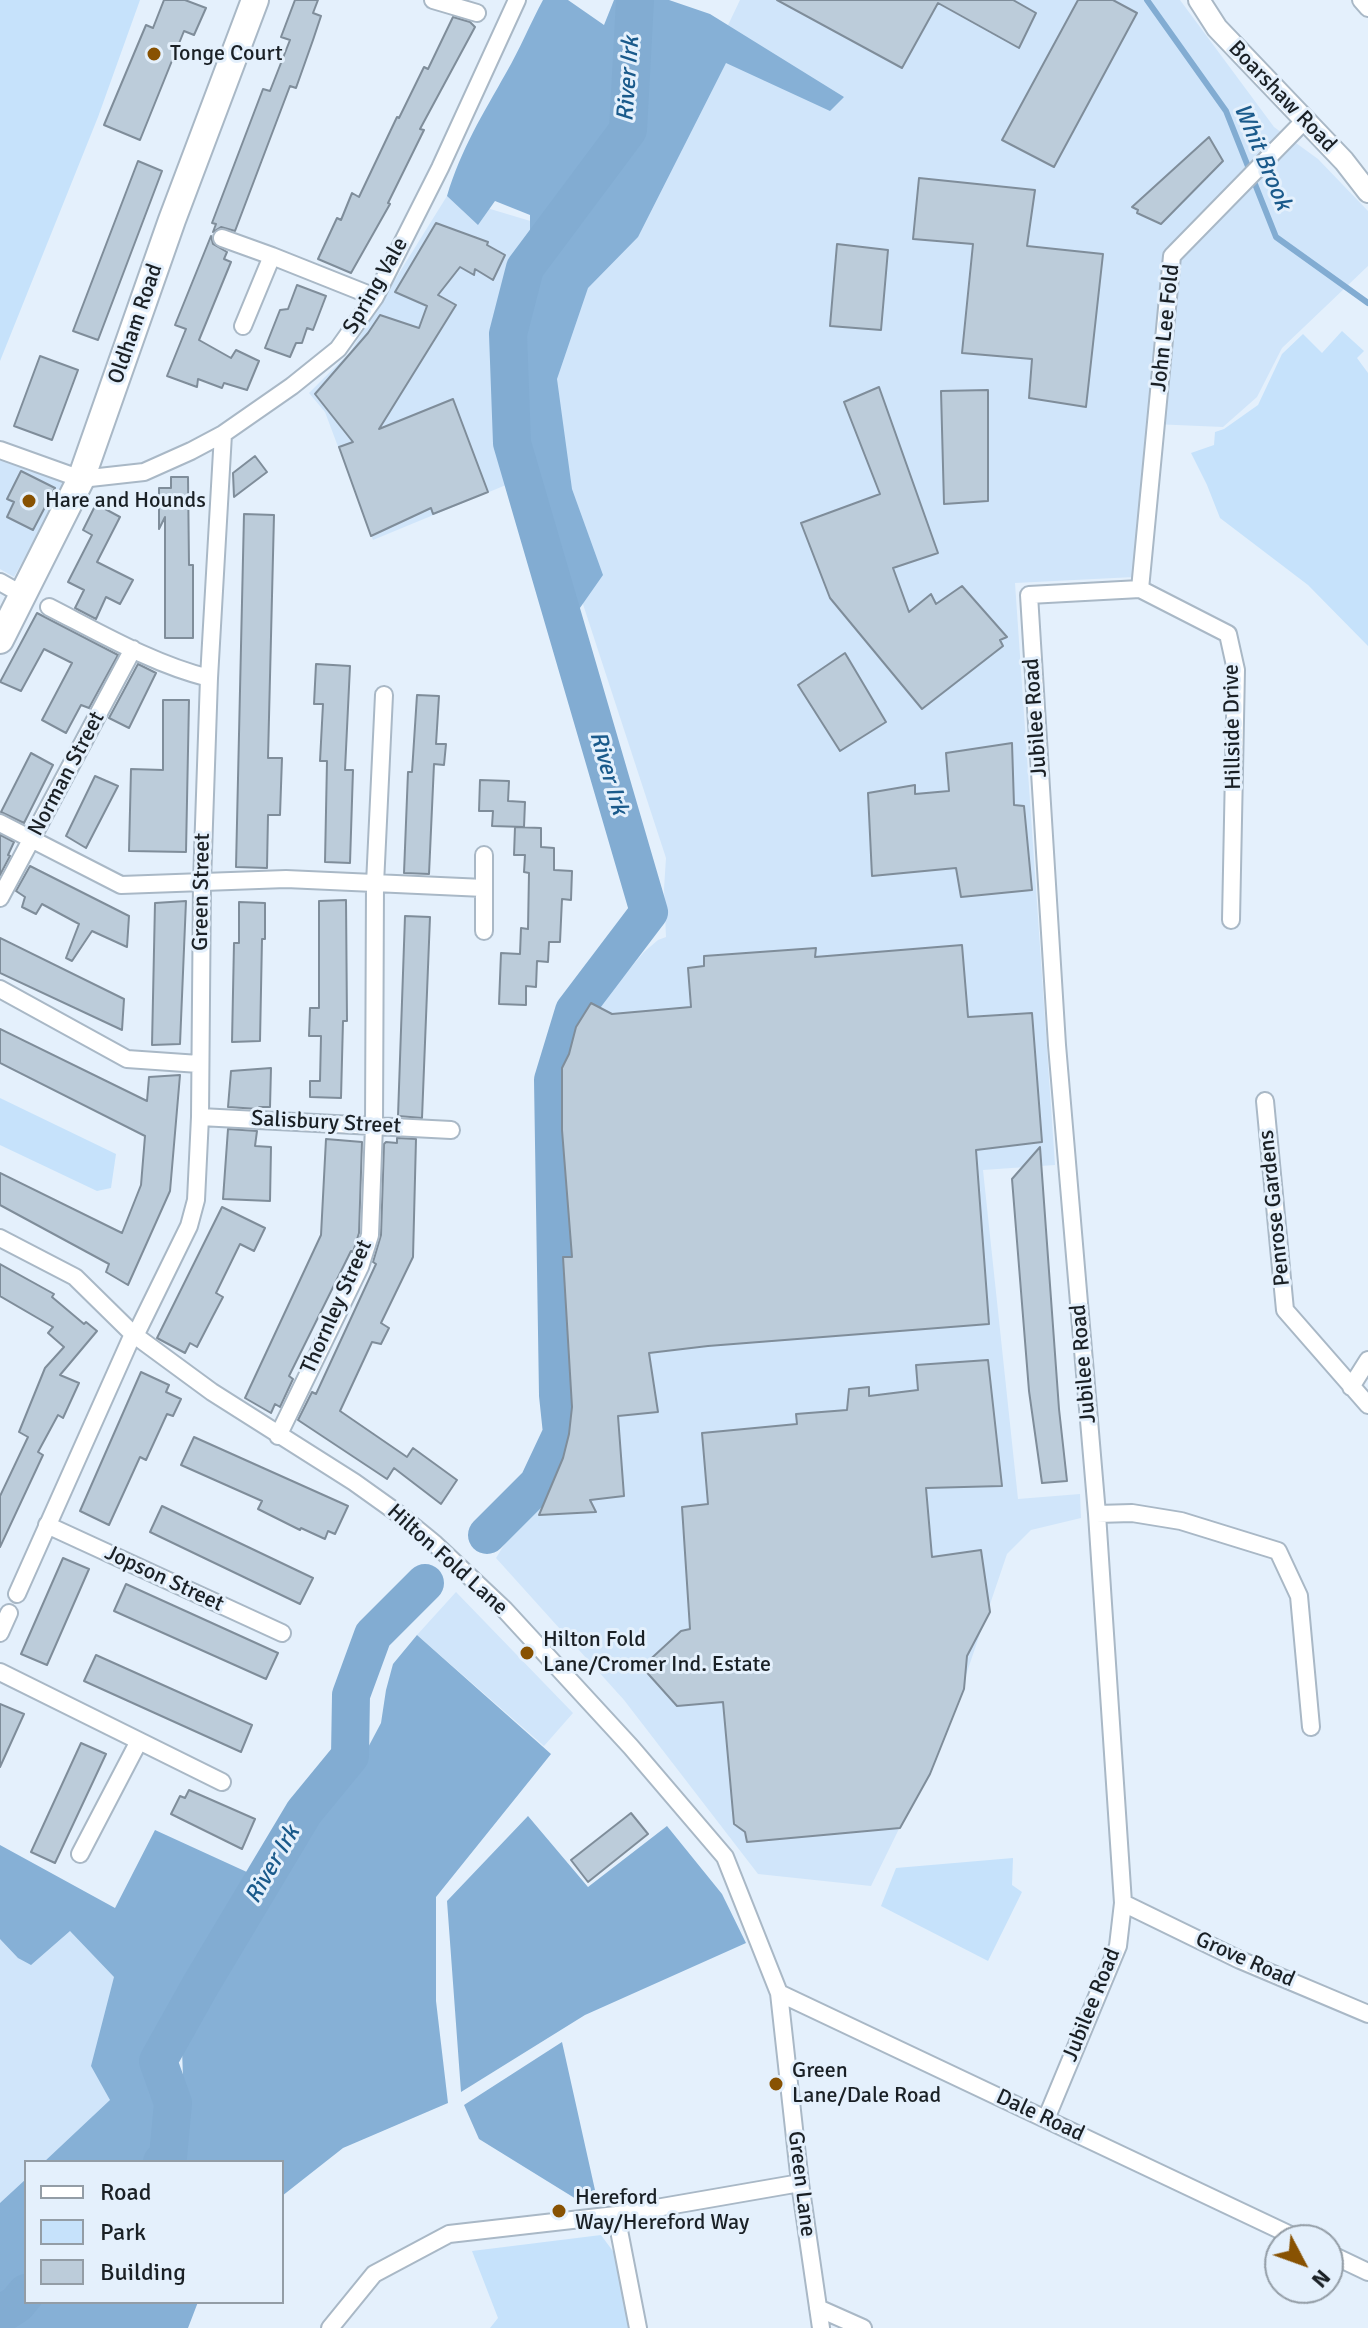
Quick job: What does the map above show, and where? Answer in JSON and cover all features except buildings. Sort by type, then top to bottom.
[{"type":"main road","name":"Oldham Road","points":[[0,640],[81,479],[172,220],[255,0]]},
{"type":"street","points":[[433,0],[477,13]]},
{"type":"street","name":"Spring Vale","points":[[81,479],[144,472],[191,451],[223,434],[292,386],[338,349],[375,297],[440,168],[517,0]]},
{"type":"street","name":"Boarshaw Road","points":[[1199,0],[1217,28],[1344,161],[1368,192]]},
{"type":"street","points":[[1361,0],[1368,8]]},
{"type":"street","name":"John Lee Fold","points":[[1140,589],[1172,256],[1305,120]]},
{"type":"street","points":[[222,238],[375,297]]},
{"type":"street","points":[[243,326],[272,256]]},
{"type":"street","name":"Green Street","points":[[17,1594],[134,1335],[194,1213],[200,1117],[202,882],[209,678],[223,434]]},
{"type":"street","points":[[0,450],[81,479]]},
{"type":"street","points":[[0,582],[23,595]]},
{"type":"street","name":"Jubilee Road","points":[[1046,2119],[1118,1946],[1123,1903],[1097,1514],[1057,1045],[1029,595],[1140,589]]},
{"type":"street","name":"Hillside Drive","points":[[1140,589],[1228,634],[1236,670],[1231,920]]},
{"type":"street","points":[[49,607],[133,649],[209,678]]},
{"type":"street","name":"Norman Street","points":[[0,898],[133,649]]},
{"type":"street","name":"Thornley Street","points":[[278,1436],[366,1252],[370,1235],[374,1125],[375,884],[384,695]]},
{"type":"street","points":[[0,823],[121,885],[286,879],[484,888]]},
{"type":"street","points":[[484,855],[484,931]]},
{"type":"street","points":[[0,989],[127,1059],[199,1064]]},
{"type":"street","name":"Penrose Gardens","points":[[1265,1101],[1285,1310],[1368,1405]]},
{"type":"street","name":"Salisbury Street","points":[[200,1117],[451,1130]]},
{"type":"street","name":"Hilton Fold Lane","points":[[0,1238],[75,1277],[134,1335],[212,1392],[396,1512],[504,1609],[725,1857],[779,1993]]},
{"type":"street","points":[[1351,1387],[1368,1360]]},
{"type":"street","points":[[1097,1514],[1132,1513],[1181,1521],[1278,1551],[1299,1596],[1311,1727]]},
{"type":"street","name":"Jopson Street","points":[[47,1525],[282,1633]]},
{"type":"street","points":[[0,1633],[9,1613]]},
{"type":"street","points":[[0,1672],[222,1782]]},
{"type":"street","points":[[80,1854],[139,1741]]},
{"type":"street","name":"Grove Road","points":[[1123,1903],[1240,1960],[1368,2014]]},
{"type":"street","name":"Dale Road","points":[[779,1993],[1267,2224]]},
{"type":"street","name":"Green Lane","points":[[779,1993],[800,2183],[821,2328]]},
{"type":"street","points":[[330,2328],[374,2274],[449,2234],[616,2215],[800,2183]]},
{"type":"street","points":[[616,2215],[638,2328]]},
{"type":"street","points":[[1344,2261],[1368,2272]]},
{"type":"street","points":[[818,2308],[863,2328]]},
{"type":"shaded area","points":[[543,0],[568,0],[604,25],[614,0],[669,0],[710,14],[844,97],[830,111],[726,63],[638,237],[588,288],[557,379],[572,489],[603,575],[575,615],[541,510],[502,426],[500,342],[530,246],[530,215],[495,201],[478,225],[447,196],[466,147]]},
{"type":"shaded area","points":[[740,0],[1180,0],[1274,127],[1318,159],[1368,211],[1368,266],[1282,348],[1257,397],[1223,427],[1153,424],[1134,577],[1015,583],[1055,1165],[983,1170],[1018,1499],[1080,1494],[1081,1518],[1031,1530],[1007,1554],[947,1731],[871,1886],[758,1874],[624,1700],[496,1558],[558,1457],[568,1432],[558,1170],[561,1068],[599,1005],[644,952],[666,937],[666,858],[562,540],[535,473],[373,540],[325,412],[309,393],[350,352],[447,196],[620,252]]},
{"type":"shaded area","points":[[0,460],[69,478],[14,577],[0,569]]},
{"type":"shaded area","points":[[456,1592],[573,1713],[544,1746],[417,1635]]},
{"type":"shaded area","points":[[417,1635],[551,1754],[436,1897],[436,2001],[448,2103],[343,2148],[284,2194],[284,2160],[178,2160],[184,2107],[182,2049],[288,1862],[364,1755],[381,1723],[393,1664]]},
{"type":"shaded area","points":[[528,1816],[588,1887],[667,1826],[722,1894],[746,1943],[585,2015],[461,2092],[447,1901]]},
{"type":"shaded area","points":[[155,1830],[249,1873],[150,2042],[148,2068],[162,2128],[154,2151],[145,2160],[46,2160],[110,2100],[91,2066],[114,1977],[70,1931],[31,1965],[18,1958],[0,1939],[0,1845],[115,1908]]},
{"type":"shaded area","points":[[0,1866],[137,1980],[128,2100],[64,2160],[24,2160],[24,2197],[0,2219]]},
{"type":"shaded area","points":[[562,2042],[597,2199],[581,2202],[479,2139],[464,2105]]},
{"type":"shaded area","points":[[24,2181],[24,2276],[0,2300],[0,2203]]},
{"type":"shaded area","points":[[33,2304],[197,2304],[188,2328],[0,2328]]},
{"type":"green space","points":[[0,0],[140,0],[98,117],[0,361]]},
{"type":"green space","points":[[1342,331],[1364,351],[1357,358],[1368,373],[1368,646],[1308,585],[1220,518],[1191,453],[1214,445],[1215,432],[1258,405],[1282,354],[1303,334],[1322,353]]},
{"type":"green space","points":[[0,1098],[116,1154],[111,1188],[97,1191],[0,1145]]},
{"type":"green space","points":[[1013,1858],[1012,1885],[1022,1892],[988,1961],[881,1906],[896,1868]]},
{"type":"green space","points":[[601,2235],[615,2254],[629,2328],[490,2328],[498,2318],[472,2251]]},
{"type":"waterway","name":"River Irk","points":[[487,1535],[538,1484],[562,1433],[558,1395],[553,1080],[574,1011],[649,912],[512,443],[508,334],[525,268],[628,130],[635,0]]},
{"type":"waterway","name":"Whit Brook","points":[[1147,0],[1226,111],[1276,237],[1368,303]]},
{"type":"waterway","name":"River Irk","points":[[164,2160],[168,2157],[173,2103],[158,2061],[304,1812],[350,1756],[351,1695],[373,1635],[425,1583]]},
{"type":"waterway","name":"River Irk","points":[[0,2315],[24,2295]]},
{"type":"place","name":"Tonge Court","points":[[154,54]]},
{"type":"place","name":"Hare and Hounds","points":[[29,501]]},
{"type":"place","name":"Hilton Fold Lane/Cromer Ind. Estate","points":[[527,1653]]},
{"type":"place","name":"Green Lane/Dale Road","points":[[776,2084]]},
{"type":"place","name":"Hereford Way/Hereford Way","points":[[559,2211]]}]
